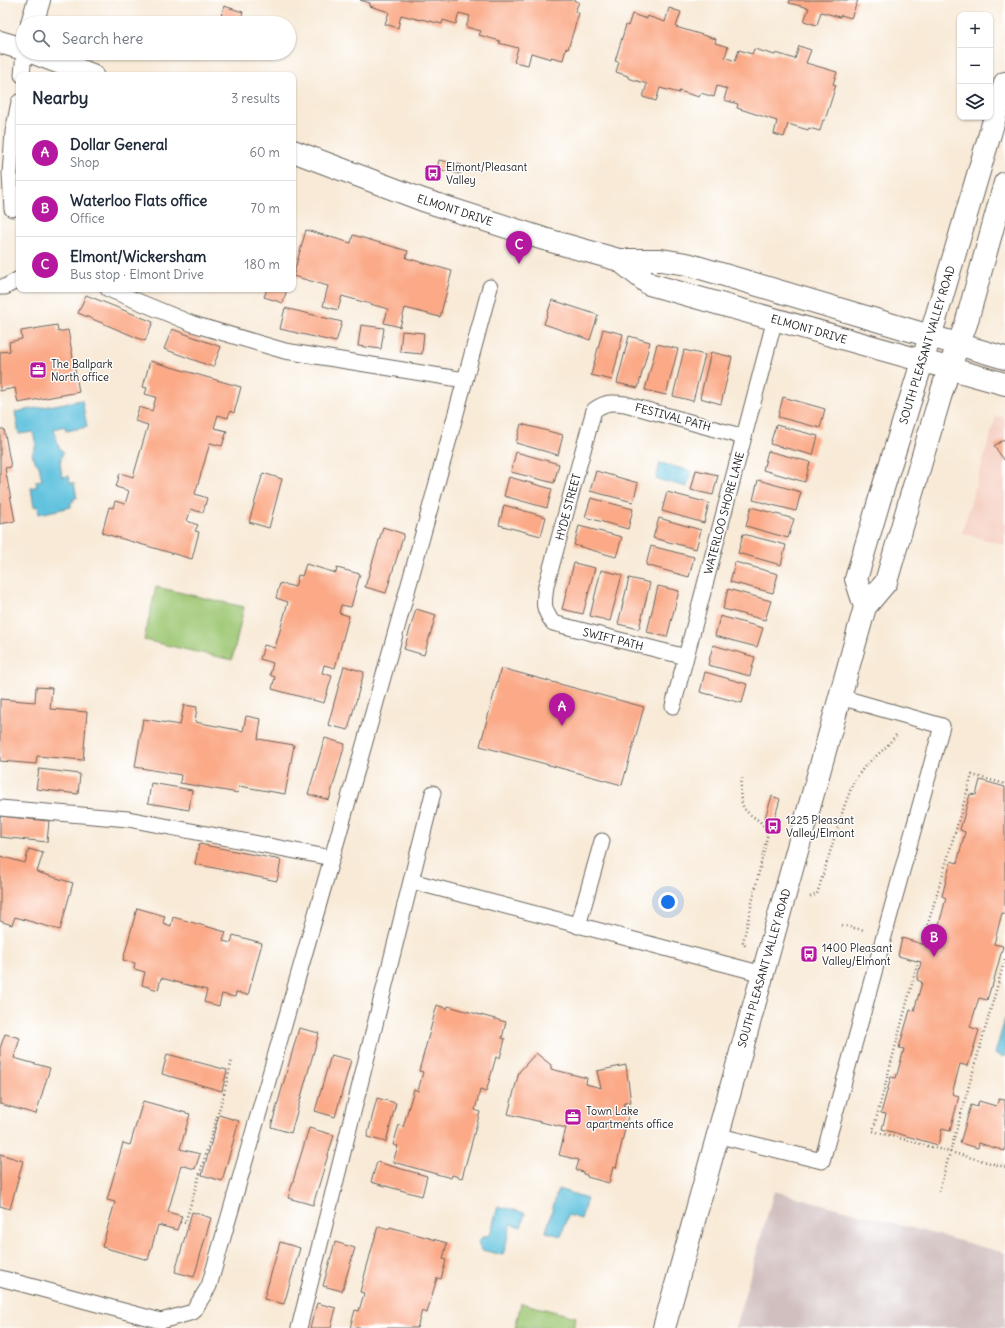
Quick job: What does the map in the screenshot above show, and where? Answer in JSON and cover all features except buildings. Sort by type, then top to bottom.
[{"type":"main road","points":[[34,16],[39,0]]},
{"type":"main road","points":[[0,42],[16,47]]},
{"type":"main road","points":[[52,60],[84,72]]},
{"type":"main road","name":"SOUTH PLEASANT VALLEY ROAD","points":[[865,607],[856,579],[923,361],[1005,83]]},
{"type":"main road","name":"ELMONT DRIVE","points":[[296,152],[423,200],[544,239],[620,260],[661,260],[687,264],[1005,358]]},
{"type":"main road","name":"SOUTH PLEASANT VALLEY ROAD","points":[[664,1328],[716,1135],[763,974],[865,607],[886,582],[949,369],[966,324],[1005,182]]},
{"type":"main road","name":"ELMONT DRIVE","points":[[620,260],[649,284],[1005,384]]},
{"type":"main road","points":[[669,290],[664,287],[661,279],[663,269],[671,263],[687,264]]},
{"type":"lane","points":[[22,72],[23,60]]},
{"type":"lane","points":[[10,210],[10,174],[13,132],[16,117]]},
{"type":"lane","points":[[0,287],[5,287],[16,281]]},
{"type":"lane","points":[[0,1278],[161,1321],[193,1312],[209,1286],[332,858],[490,287]]},
{"type":"lane","points":[[115,292],[193,324],[285,351],[465,380]]},
{"type":"lane","name":"WATERLOO SHORE LANE","points":[[673,706],[775,319]]},
{"type":"lane","name":"FESTIVAL PATH","points":[[602,404],[612,402],[625,404],[744,437]]},
{"type":"lane","name":"HYDE STREET","points":[[545,613],[544,602],[546,586],[594,410],[602,404]]},
{"type":"lane","name":"SWIFT PATH","points":[[545,613],[552,623],[686,657]]},
{"type":"lane","points":[[716,1135],[822,1162],[942,726],[840,697]]},
{"type":"lane","points":[[299,1328],[433,793]]},
{"type":"lane","points":[[0,808],[128,819],[332,858]]},
{"type":"lane","points":[[578,926],[602,840]]},
{"type":"lane","points":[[411,881],[763,974]]},
{"type":"path","points":[[781,907],[817,894],[845,804],[854,781],[865,766],[885,748],[899,731]]},
{"type":"path","points":[[922,944],[972,775],[1005,784]]},
{"type":"path","points":[[742,778],[742,804],[745,810],[762,823],[766,830],[767,837],[743,942],[763,974]]},
{"type":"path","points":[[939,1191],[1005,959]]},
{"type":"path","points":[[918,961],[874,1131],[1005,1167]]},
{"type":"path","points":[[1000,976],[1005,977]]},
{"type":"path","points":[[180,1222],[185,1223],[223,1097],[232,1060]]},
{"type":"shaded area","points":[[996,416],[1005,418],[1005,545],[962,533]]},
{"type":"shaded area","points":[[774,1191],[1005,1253],[1005,1328],[735,1328]]},
{"type":"green space","points":[[156,587],[244,607],[232,660],[144,640]]},
{"type":"green space","points":[[521,1303],[576,1317],[573,1328],[515,1328]]},
{"type":"water","points":[[82,400],[87,427],[66,431],[65,426],[54,429],[57,444],[63,452],[60,463],[62,477],[69,476],[70,483],[74,483],[77,498],[73,498],[74,501],[71,502],[71,507],[39,514],[38,506],[34,507],[31,488],[37,486],[36,481],[42,480],[39,466],[34,460],[32,454],[36,445],[33,432],[19,434],[15,412]]},
{"type":"water","points":[[660,463],[691,471],[687,487],[656,479]]},
{"type":"water","points":[[1005,1019],[1005,1057],[995,1054]]},
{"type":"water","points":[[558,1189],[587,1198],[581,1219],[568,1215],[561,1236],[546,1232]]},
{"type":"water","points":[[498,1206],[525,1213],[521,1227],[511,1224],[503,1255],[482,1250],[478,1243],[482,1237],[490,1235]]},
{"type":"place","name":"Elmont/Pleasant Valley","points":[[433,173]]},
{"type":"place","name":"Elmont/Wickersham","points":[[519,264]]},
{"type":"place","name":"The Ballpark North office","points":[[38,370]]},
{"type":"place","name":"Dollar General","points":[[562,726]]},
{"type":"place","name":"1225 Pleasant Valley/Elmont","points":[[773,826]]},
{"type":"place","name":"1400 Pleasant Valley/Elmont","points":[[809,954]]},
{"type":"place","name":"Waterloo Flats office","points":[[934,957]]},
{"type":"place","name":"Town Lake apartments office","points":[[573,1117]]}]
